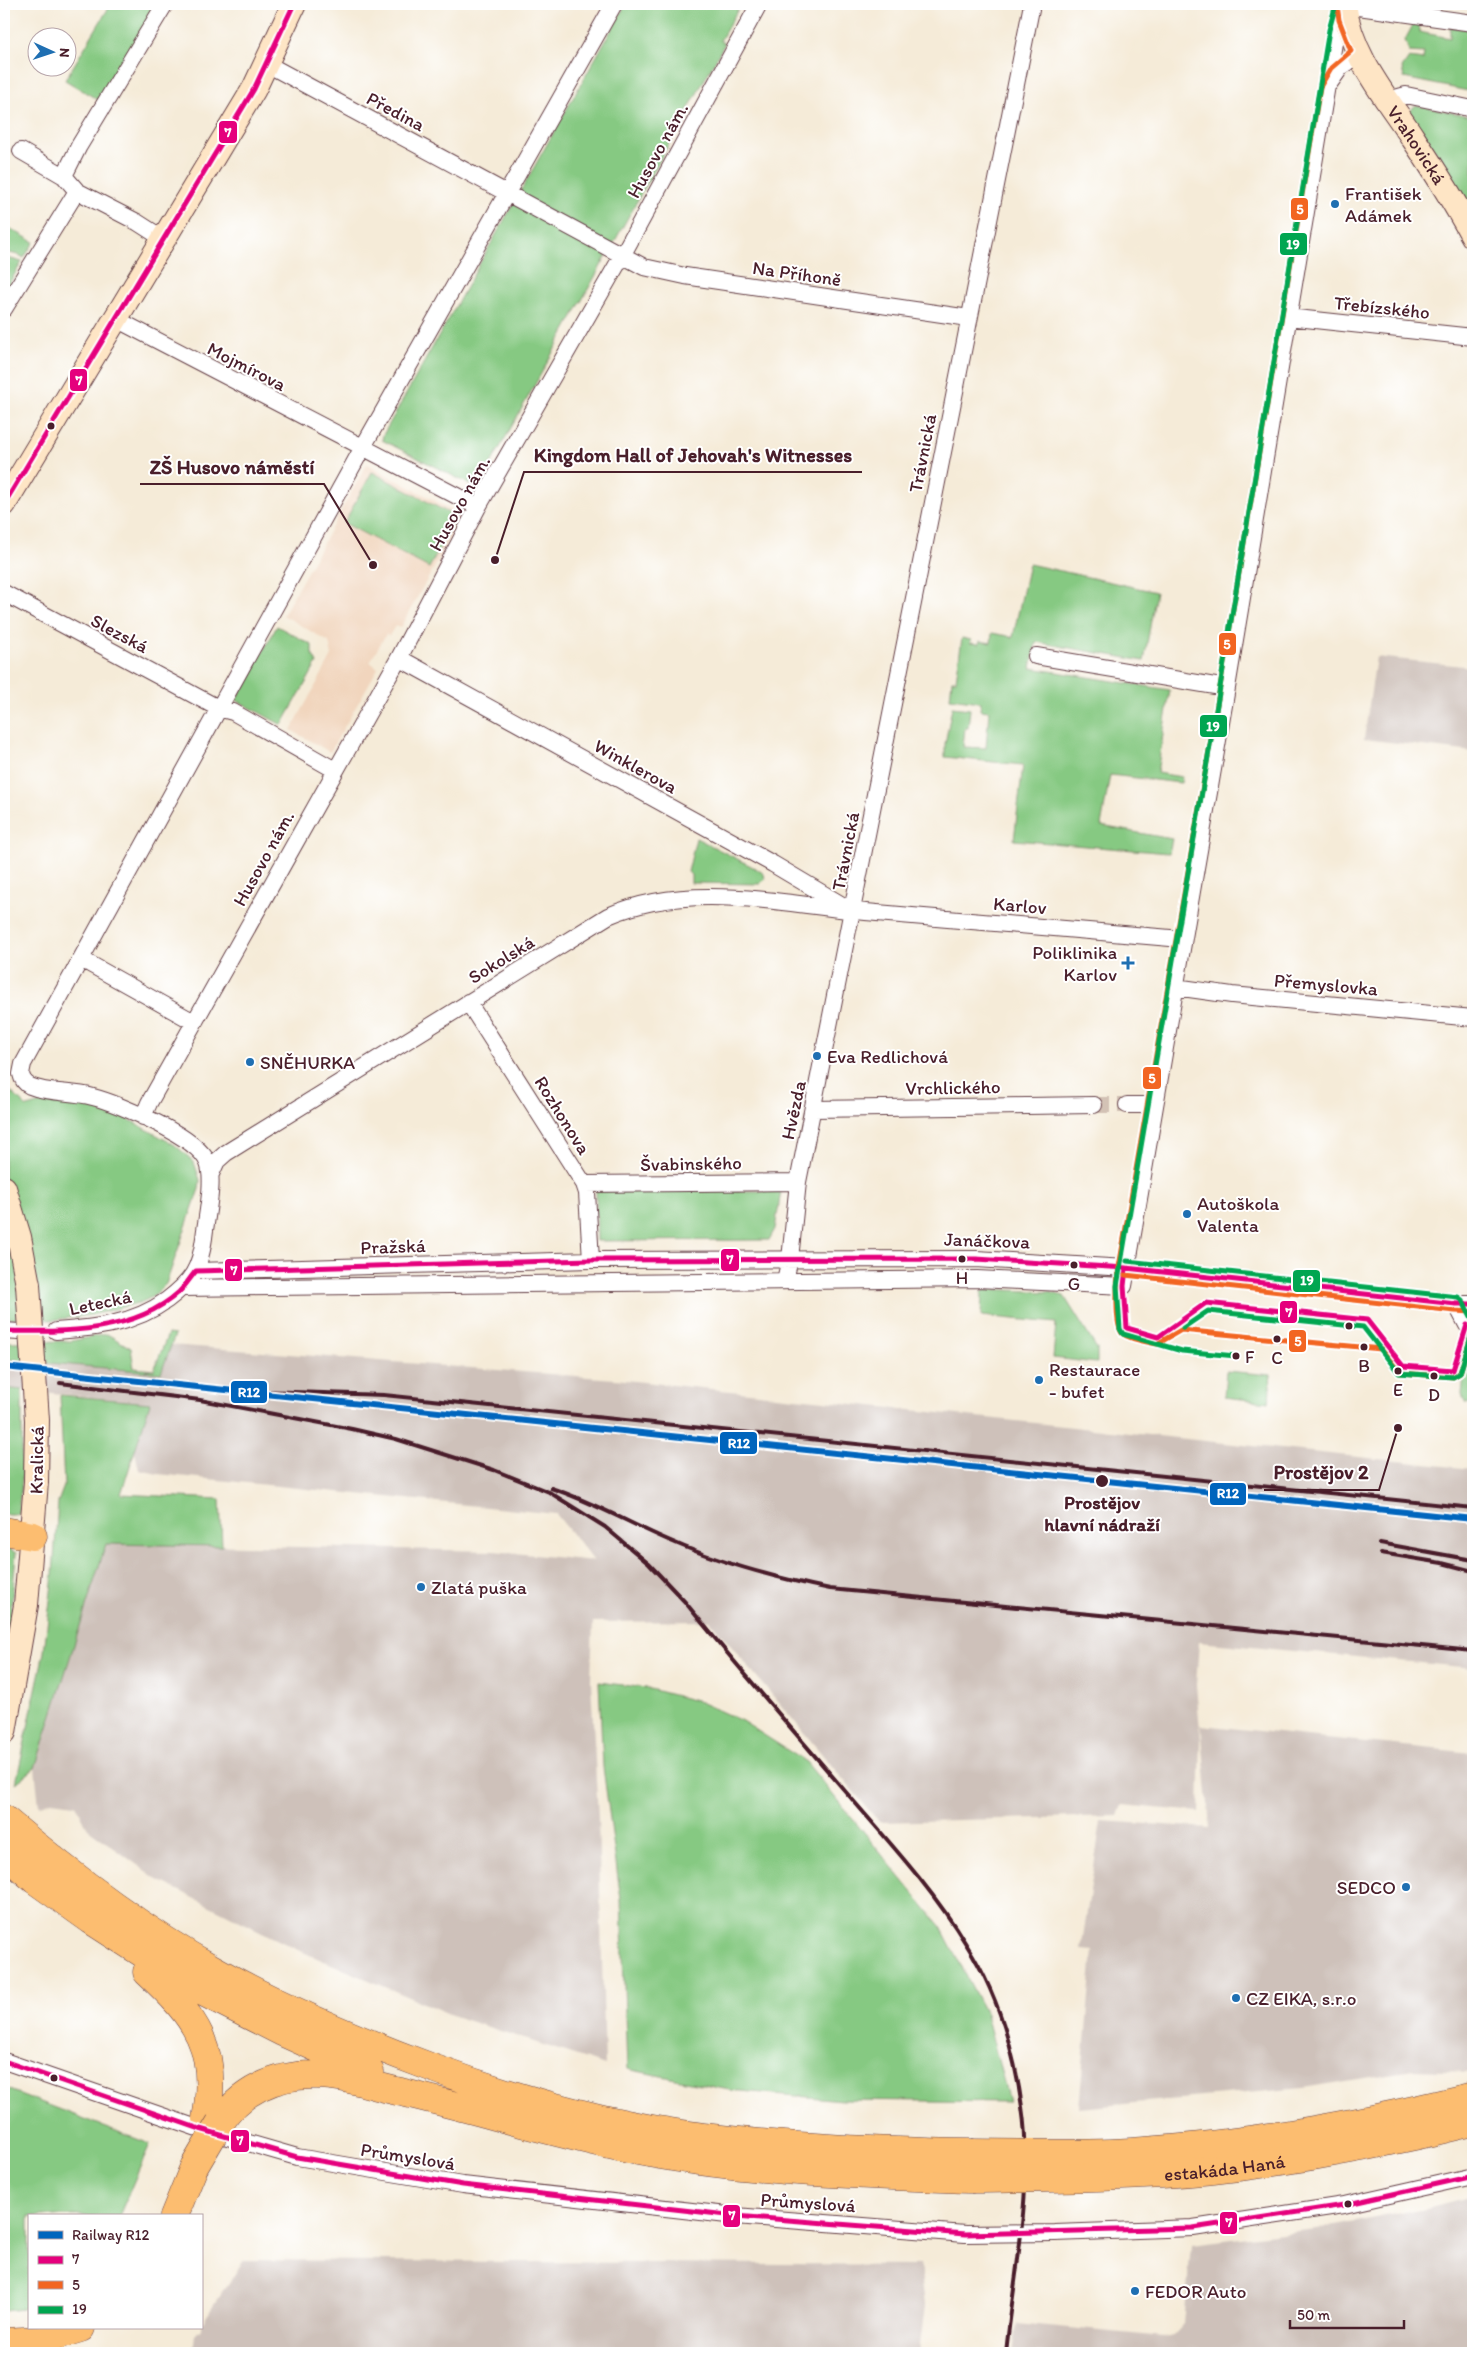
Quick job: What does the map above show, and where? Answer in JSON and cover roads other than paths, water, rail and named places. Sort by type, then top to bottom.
[{"type":"highway","points":[[4,1531],[33,1536]]},
{"type":"highway","points":[[4,1819],[104,1899],[211,1969],[291,2010],[363,2042],[476,2084],[568,2111],[701,2136],[833,2149],[971,2166]]},
{"type":"highway","points":[[4,1853],[35,1880],[91,1920],[201,1991],[355,2067],[466,2107]]},
{"type":"highway","points":[[91,1920],[168,1990],[193,2020],[203,2041],[210,2071],[209,2102],[213,2121]]},
{"type":"highway","points":[[175,2214],[213,2121],[248,2093],[272,2082],[300,2075],[336,2077],[466,2107],[571,2136],[703,2162],[833,2175],[971,2166]]},
{"type":"highway","name":"estakáda Haná","points":[[971,2166],[1208,2145],[1362,2121],[1473,2096]]},
{"type":"highway","name":"estakáda Haná","points":[[971,2166],[1114,2177],[1212,2170],[1378,2145],[1473,2122]]},
{"type":"highway","points":[[4,2342],[42,2340],[74,2330]]},
{"type":"main road","points":[[4,504],[267,64],[294,4]]},
{"type":"main road","name":"Vrahovická","points":[[1344,4],[1349,26],[1360,55],[1437,174],[1473,236]]},
{"type":"main road","name":"Kralická","points":[[4,1188],[19,1237],[28,1285],[37,1420],[33,1536],[21,1644],[4,1732]]},
{"type":"street","points":[[64,176],[79,146],[165,4]]},
{"type":"street","points":[[196,1271],[202,1255],[211,1174],[200,1150],[180,1136],[143,1117],[92,1096],[41,1090],[29,1086],[21,1074],[23,1064],[218,708],[614,4]]},
{"type":"street","name":"Husovo nám.","points":[[143,1117],[194,1022],[399,658],[478,508],[622,256],[759,4]]},
{"type":"street","name":"Trávnická","points":[[853,911],[1032,4]]},
{"type":"street","points":[[785,1280],[977,1279],[1124,1286],[1182,939],[1227,688],[1336,31],[1344,4],[1473,23]]},
{"type":"street","points":[[1326,88],[1334,74],[1341,67],[1360,55]]},
{"type":"street","name":"Předina","points":[[267,64],[622,256]]},
{"type":"street","points":[[1388,100],[1406,95],[1473,109]]},
{"type":"street","points":[[21,151],[64,176],[77,191],[162,238]]},
{"type":"street","points":[[4,310],[77,191]]},
{"type":"street","name":"Na Příhoně","points":[[622,256],[654,270],[685,276],[969,318]]},
{"type":"street","name":"Třebízského","points":[[1288,317],[1473,337]]},
{"type":"street","name":"Mojmírova","points":[[114,318],[478,508]]},
{"type":"street","name":"Slezská","points":[[4,593],[218,708],[233,712],[335,770]]},
{"type":"street","points":[[1036,656],[1227,688]]},
{"type":"street","name":"Winklerova","points":[[399,658],[773,864],[853,911]]},
{"type":"street","name":"Sokolská","points":[[211,1174],[217,1162],[226,1153],[608,916],[641,904],[670,898],[765,900],[853,911]]},
{"type":"street","name":"Karlov","points":[[853,911],[1182,939]]},
{"type":"street","name":"Hvězda","points":[[785,1280],[790,1259],[798,1182],[853,911]]},
{"type":"street","points":[[81,959],[194,1022]]},
{"type":"street","name":"Přemyslovka","points":[[1175,987],[1232,995],[1473,1018]]},
{"type":"street","name":"Rozhonova","points":[[468,1002],[584,1184],[587,1193],[591,1260]]},
{"type":"street","name":"Vrchlického","points":[[813,1109],[1094,1105]]},
{"type":"street","points":[[1127,1105],[1154,1105]]},
{"type":"street","name":"Švabinského","points":[[584,1184],[798,1182]]},
{"type":"street","name":"Janáčkova","points":[[785,1280],[807,1268],[846,1259]]},
{"type":"street","points":[[976,1259],[977,1279]]},
{"type":"street","name":"Janáčkova","points":[[591,1260],[976,1259],[1126,1268],[1456,1304],[1473,1304]]},
{"type":"street","name":"Pražská","points":[[196,1271],[591,1260]]},
{"type":"street","name":"Letecká","points":[[56,1331],[99,1327],[133,1318],[157,1306],[181,1288],[196,1271]]},
{"type":"street","name":"Pražská","points":[[181,1288],[785,1280]]},
{"type":"street","points":[[1456,1304],[1470,1325]]},
{"type":"street","name":"Průmyslová","points":[[4,2061],[200,2129],[297,2158],[463,2185],[766,2219],[965,2234],[1037,2234],[1193,2228],[1344,2205],[1473,2176]]},
{"type":"tunnel","points":[[1094,1105],[1127,1105]]},
{"type":"railway","points":[[60,1383],[200,1400],[396,1439],[494,1470],[549,1492],[605,1527],[649,1564],[685,1602],[909,1865],[953,1923],[987,1982],[1009,2043],[1019,2086],[1025,2137],[1026,2168],[1022,2230],[1006,2353]]},
{"type":"railway","points":[[230,1390],[384,1395],[1473,1508]]},
{"type":"railway","points":[[551,1488],[711,1557],[770,1575],[830,1589],[1473,1651]]},
{"type":"railway","points":[[1380,1543],[1473,1560]]},
{"type":"railway","points":[[1381,1553],[1442,1563],[1473,1571]]},
{"type":"rail line","name":"R12","points":[[4,1367],[1473,1519]]},
{"type":"place","name":"František Adámek","points":[[1335,204]]},
{"type":"place","name":"Kingdom Hall of Jehovah's Witnesses","points":[[495,560]]},
{"type":"place","name":"ZŠ Husovo náměstí","points":[[373,565]]},
{"type":"place","name":"Poliklinika Karlov","points":[[1128,963]]},
{"type":"place","name":"Eva Redlichová","points":[[817,1056]]},
{"type":"place","name":"SNĚHURKA","points":[[250,1062]]},
{"type":"place","name":"Autoškola Valenta","points":[[1187,1214]]},
{"type":"place","name":"H","points":[[962,1259]]},
{"type":"place","name":"G","points":[[1074,1265]]},
{"type":"place","name":"C","points":[[1277,1339]]},
{"type":"place","name":"B","points":[[1364,1347]]},
{"type":"place","name":"F","points":[[1236,1356]]},
{"type":"place","name":"E","points":[[1398,1371]]},
{"type":"place","name":"D","points":[[1434,1376]]},
{"type":"place","name":"Restaurace - bufet","points":[[1039,1380]]},
{"type":"place","name":"Prostějov 2","points":[[1398,1428]]},
{"type":"place","name":"Prostějov hlavní nádraží","points":[[1102,1481]]},
{"type":"place","name":"Zlatá puška","points":[[421,1587]]},
{"type":"place","name":"SEDCO","points":[[1406,1887]]},
{"type":"place","name":"CZ EIKA, s.r.o","points":[[1236,1998]]},
{"type":"place","name":"FEDOR Auto","points":[[1135,2291]]}]
